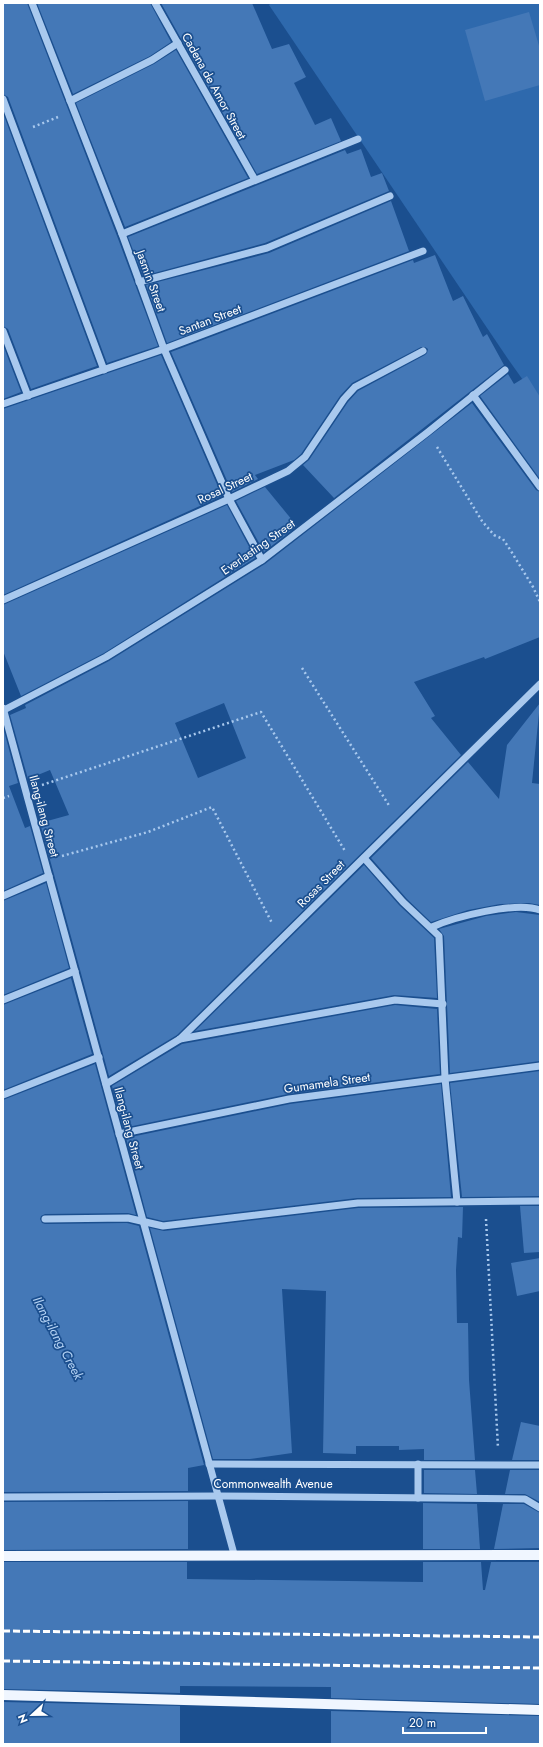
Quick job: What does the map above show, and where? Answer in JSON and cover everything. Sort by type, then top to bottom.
[{"type":"main road","points":[[3,1556],[234,1554],[540,1555]]},
{"type":"main road","points":[[3,1695],[540,1710]]},
{"type":"street","name":"Jasmin Street","points":[[32,3],[122,234],[164,349],[230,498],[262,560]]},
{"type":"street","name":"Cadena de Amor Street","points":[[155,3],[255,180]]},
{"type":"street","points":[[70,101],[152,60],[178,43]]},
{"type":"street","points":[[3,99],[104,370]]},
{"type":"street","points":[[122,234],[358,139]]},
{"type":"street","points":[[139,282],[267,248],[390,196]]},
{"type":"street","name":"Santan Street","points":[[3,404],[164,349],[423,251]]},
{"type":"street","points":[[3,331],[28,396]]},
{"type":"street","name":"Rosal Street","points":[[3,600],[288,471],[305,457],[344,399],[355,387],[423,351]]},
{"type":"street","name":"Everlasting Street","points":[[3,709],[106,657],[262,560],[428,432],[505,370]]},
{"type":"street","points":[[473,395],[540,488]]},
{"type":"street","name":"Rosas Street","points":[[106,1084],[180,1039],[540,684]]},
{"type":"street","name":"Ilang-ilang Street","points":[[3,709],[234,1554]]},
{"type":"street","points":[[364,858],[403,902],[432,927],[439,936],[441,943],[445,1078],[457,1202]]},
{"type":"street","points":[[3,896],[49,876]]},
{"type":"street","points":[[432,927],[462,916],[518,907],[540,910]]},
{"type":"street","points":[[3,1000],[75,971]]},
{"type":"street","points":[[180,1039],[394,1000],[443,1004]]},
{"type":"street","points":[[3,1095],[99,1057]]},
{"type":"street","name":"Gumamela Street","points":[[119,1134],[289,1099],[540,1066]]},
{"type":"street","points":[[45,1219],[128,1218],[163,1226],[358,1203],[540,1201]]},
{"type":"street","points":[[209,1464],[540,1465]]},
{"type":"street","points":[[418,1464],[418,1498]]},
{"type":"street","name":"Commonwealth Avenue","points":[[3,1497],[218,1496],[526,1499],[540,1508]]},
{"type":"path","points":[[16,134],[74,110]]},
{"type":"path","points":[[428,432],[468,500],[494,535],[503,539],[533,587],[540,602]]},
{"type":"path","points":[[302,668],[400,822]]},
{"type":"path","points":[[26,790],[261,712],[354,867]]},
{"type":"path","points":[[45,861],[148,832],[212,807],[280,940]]},
{"type":"path","points":[[485,1202],[499,1465]]},
{"type":"shaded area","points":[[271,3],[540,3],[540,404],[269,5]]},
{"type":"building","points":[[3,3],[27,3],[158,346],[107,363],[8,97],[3,94]]},
{"type":"building","points":[[37,3],[150,3],[171,42],[150,56],[73,94]]},
{"type":"building","points":[[161,3],[252,3],[272,49],[289,44],[306,77],[294,83],[315,125],[331,118],[341,141],[257,174]]},
{"type":"building","points":[[529,12],[540,49],[540,85],[485,101],[465,30]]},
{"type":"building","points":[[176,50],[248,178],[125,227],[76,103],[154,64]]},
{"type":"building","points":[[3,113],[97,366],[31,389],[8,329],[3,326]]},
{"type":"building","points":[[361,149],[371,177],[382,173],[389,191],[265,243],[143,276],[128,237],[345,150],[347,154]]},
{"type":"building","points":[[391,201],[409,251],[167,343],[146,285],[269,253]]},
{"type":"building","points":[[435,255],[453,301],[463,296],[483,337],[487,334],[504,365],[334,498],[303,465],[309,460],[348,402],[358,391],[425,355],[428,349],[421,347],[352,383],[340,396],[301,454],[294,460],[255,475],[258,479],[232,492],[171,352],[413,260],[414,263]]},
{"type":"building","points":[[3,345],[21,392],[3,399]]},
{"type":"building","points":[[161,355],[222,496],[3,595],[3,409]]},
{"type":"building","points":[[508,374],[514,384],[527,376],[540,397],[540,479],[480,396]]},
{"type":"building","points":[[472,403],[536,490],[540,492],[540,637],[485,659],[484,657],[414,682],[435,716],[431,718],[461,755],[177,1035],[109,1076],[40,823],[69,815],[50,770],[28,779],[10,715],[26,708],[25,705],[109,661],[265,564]],"holes":[[[224,703],[246,758],[198,778],[175,723]]]},
{"type":"building","points":[[265,487],[297,526],[264,552],[236,501]]},
{"type":"building","points":[[227,505],[255,558],[104,653],[21,696],[3,651],[3,605]]},
{"type":"building","points":[[540,703],[532,783],[540,784],[540,905],[529,903],[500,904],[468,910],[431,922],[407,899],[371,858],[468,762],[499,799],[507,745]]},
{"type":"building","points":[[3,727],[18,783],[9,786],[25,828],[30,826],[43,873],[3,891]]},
{"type":"building","points":[[364,865],[399,905],[434,938],[437,998],[394,995],[195,1031]]},
{"type":"building","points":[[46,883],[69,968],[3,995],[3,901]]},
{"type":"building","points":[[516,912],[540,915],[540,1061],[450,1073],[444,936],[439,929],[486,916]]},
{"type":"building","points":[[71,978],[92,1054],[3,1090],[3,1005]]},
{"type":"building","points":[[395,1005],[437,1009],[440,1074],[288,1094],[123,1128],[112,1086],[182,1044]]},
{"type":"building","points":[[95,1064],[136,1215],[128,1213],[45,1214],[41,1216],[40,1219],[42,1223],[45,1224],[127,1223],[139,1226],[204,1465],[188,1468],[188,1491],[3,1492],[3,1100]]},
{"type":"building","points":[[540,1071],[540,1196],[462,1197],[450,1083]]},
{"type":"building","points":[[441,1084],[451,1197],[357,1198],[163,1221],[147,1217],[126,1138],[290,1104]]},
{"type":"building","points":[[520,1206],[540,1206],[540,1252],[524,1253]]},
{"type":"building","points":[[463,1207],[462,1238],[458,1237],[456,1270],[457,1323],[468,1323],[469,1380],[475,1460],[424,1460],[424,1449],[399,1450],[399,1446],[356,1446],[356,1454],[323,1453],[326,1291],[282,1289],[292,1453],[250,1459],[213,1459],[150,1228],[164,1231],[358,1208]]},
{"type":"building","points":[[540,1258],[540,1291],[517,1296],[511,1263]]},
{"type":"building","points":[[521,1422],[540,1426],[540,1460],[512,1460]]},
{"type":"building","points":[[424,1470],[475,1470],[477,1494],[424,1493]]},
{"type":"building","points":[[510,1470],[540,1470],[540,1502],[525,1494],[505,1494]]},
{"type":"building","points":[[188,1501],[188,1549],[3,1550],[3,1502]]},
{"type":"building","points":[[423,1503],[477,1504],[480,1549],[423,1549]]},
{"type":"building","points":[[503,1504],[524,1504],[540,1513],[540,1548],[494,1549]]},
{"type":"building","points":[[3,1562],[187,1562],[187,1579],[423,1582],[423,1562],[481,1562],[483,1590],[485,1590],[491,1562],[540,1562],[540,1704],[331,1698],[331,1687],[180,1686],[180,1693],[3,1689]]},
{"type":"building","points":[[3,1702],[180,1706],[180,1744],[3,1744]]},
{"type":"building","points":[[331,1711],[540,1716],[540,1744],[331,1744]]},
{"type":"railway","points":[[3,1631],[540,1637]]},
{"type":"railway","points":[[3,1661],[540,1668]]},
{"type":"water label","name":"Ilang-ilang Creek","points":[[58,1338]]}]
